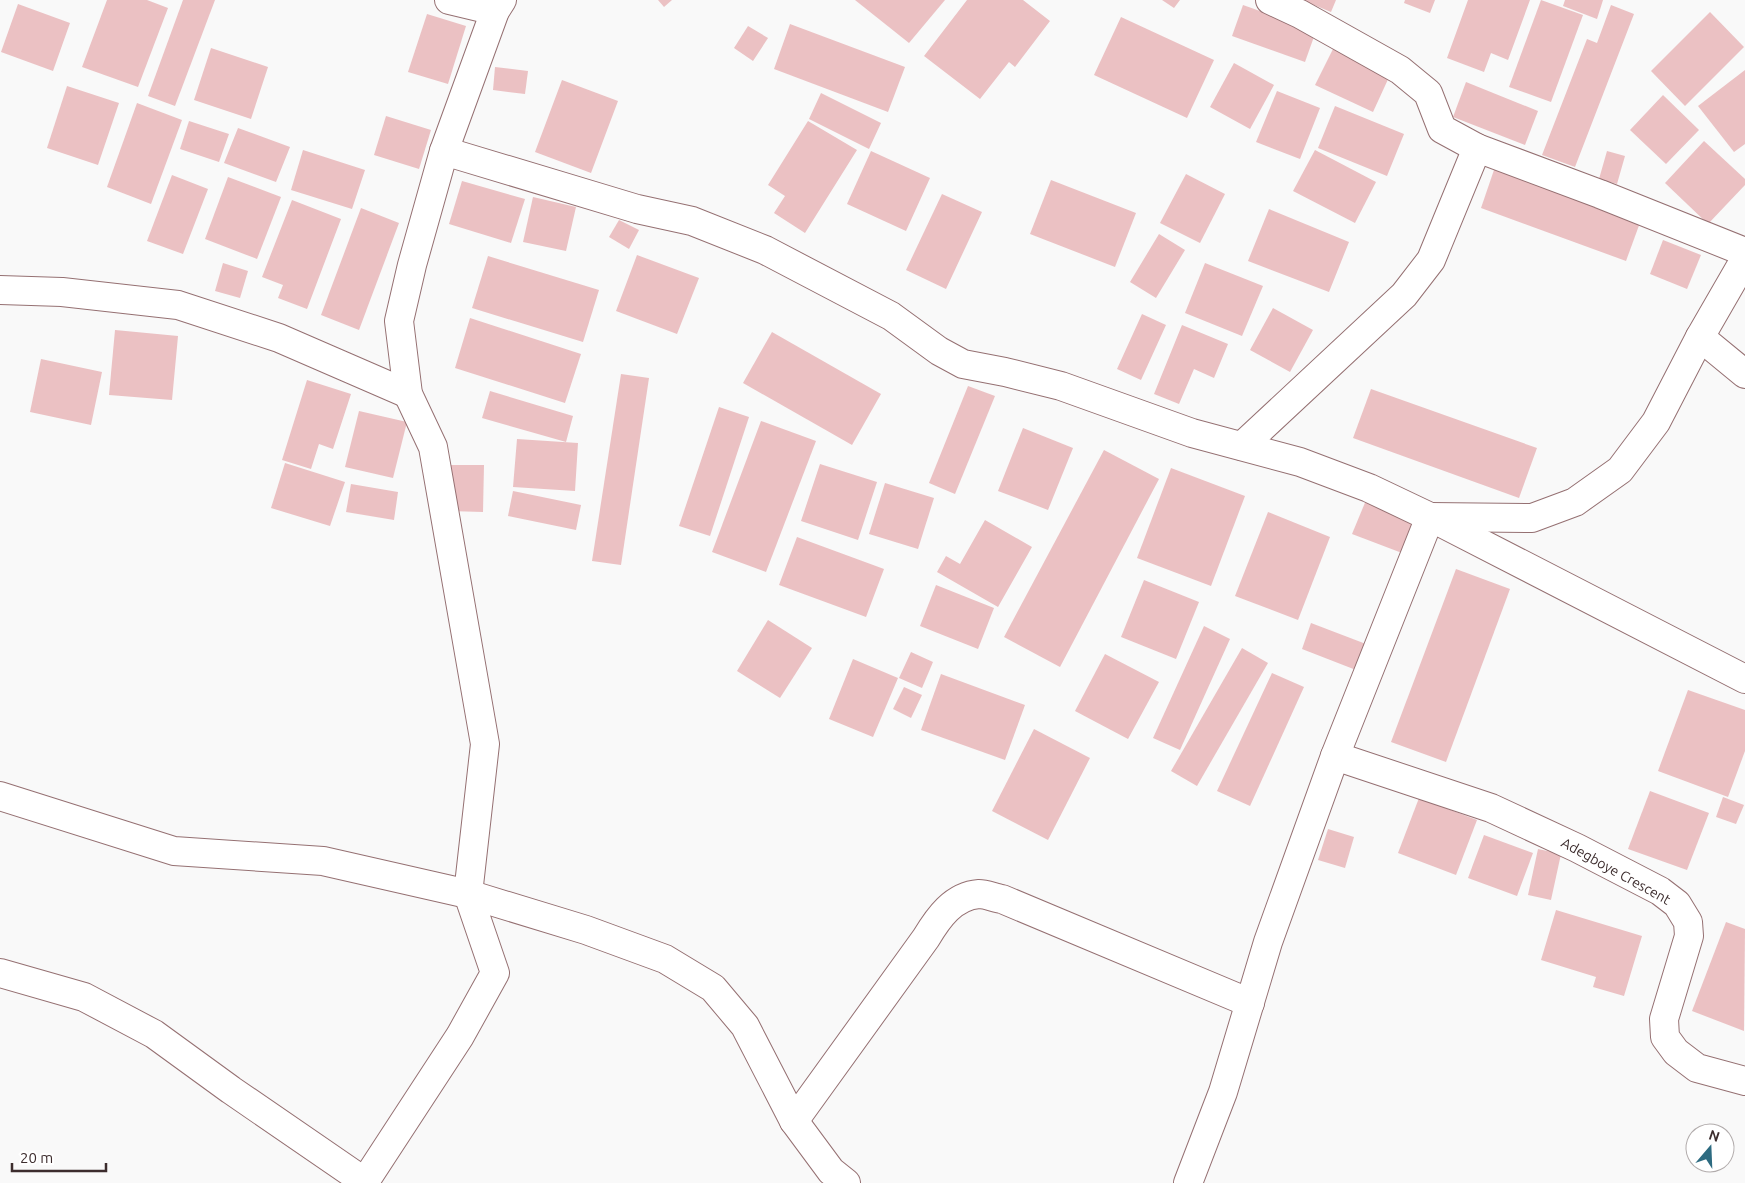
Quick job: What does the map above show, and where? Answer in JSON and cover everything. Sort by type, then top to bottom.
[{"type":"street","points":[[0,973],[84,997],[154,1034],[364,1182],[460,1036],[495,973],[468,894],[485,744],[433,447],[408,394],[399,321],[412,265],[444,151],[499,6],[449,0]]},
{"type":"street","points":[[1270,0],[1300,14],[1400,70],[1428,93],[1442,129],[1477,148],[1745,252]]},
{"type":"street","points":[[1242,446],[1404,295],[1431,260],[1477,148]]},
{"type":"street","points":[[444,151],[637,209],[692,221],[765,250],[891,316],[939,351],[963,364],[1060,386],[1192,434],[1300,462],[1369,488],[1430,517],[1745,679]]},
{"type":"street","points":[[1430,517],[1532,518],[1575,502],[1620,470],[1656,422],[1700,338],[1745,259]]},
{"type":"street","points":[[0,290],[62,292],[178,305],[279,338],[408,394]]},
{"type":"street","points":[[1700,338],[1745,374]]},
{"type":"street","points":[[1188,1183],[1223,1092],[1268,942],[1335,756],[1430,517]]},
{"type":"street","name":"Adegboye Crescent","points":[[1335,756],[1491,808],[1594,856],[1660,891],[1677,904],[1688,922],[1689,936],[1664,1018],[1665,1037],[1676,1052],[1697,1068],[1745,1081]]},
{"type":"street","points":[[0,796],[174,851],[323,861],[468,894],[620,942],[665,959],[713,988],[746,1026],[794,1121],[831,1171],[846,1183]]},
{"type":"street","points":[[794,1121],[940,916],[959,899],[980,894],[1002,899],[1250,1003]]},
{"type":"building","points":[[107,0],[147,0],[168,8],[138,87],[82,67]]},
{"type":"building","points":[[183,0],[215,0],[175,106],[148,96]]},
{"type":"building","points":[[658,0],[672,0],[664,7]]},
{"type":"building","points":[[855,0],[945,0],[909,43]]},
{"type":"building","points":[[967,0],[1023,0],[1050,21],[1015,67],[1009,62],[980,99],[924,56]]},
{"type":"building","points":[[1162,0],[1180,0],[1174,8]]},
{"type":"building","points":[[1302,0],[1336,0],[1331,12]]},
{"type":"building","points":[[1405,0],[1435,0],[1430,13],[1404,3]]},
{"type":"building","points":[[1468,0],[1530,0],[1508,60],[1491,53],[1484,72],[1447,58]]},
{"type":"building","points":[[1541,0],[1583,15],[1551,102],[1509,87]]},
{"type":"building","points":[[1565,0],[1603,0],[1597,19],[1563,6]]},
{"type":"building","points":[[18,4],[70,23],[53,71],[1,52]]},
{"type":"building","points":[[1243,5],[1316,31],[1305,62],[1232,36]]},
{"type":"building","points":[[1611,5],[1634,14],[1575,167],[1542,155],[1587,39],[1597,43]]},
{"type":"building","points":[[1710,12],[1744,47],[1685,106],[1651,71]]},
{"type":"building","points":[[427,14],[466,26],[448,84],[408,72]]},
{"type":"building","points":[[1121,17],[1214,60],[1187,118],[1094,75]]},
{"type":"building","points":[[790,24],[905,67],[888,112],[774,69]]},
{"type":"building","points":[[748,26],[768,38],[753,61],[734,48]]},
{"type":"building","points":[[1334,47],[1390,75],[1373,112],[1315,85]]},
{"type":"building","points":[[211,48],[268,67],[251,119],[194,100]]},
{"type":"building","points":[[1234,63],[1274,85],[1250,129],[1210,107]]},
{"type":"building","points":[[495,67],[528,71],[525,94],[493,90]]},
{"type":"building","points":[[1745,70],[1745,144],[1734,152],[1698,106]]},
{"type":"building","points":[[562,80],[618,101],[591,173],[535,152]]},
{"type":"building","points":[[1466,82],[1538,111],[1525,145],[1453,117]]},
{"type":"building","points":[[67,86],[119,103],[98,165],[47,148]]},
{"type":"building","points":[[1277,91],[1320,108],[1300,159],[1256,142]]},
{"type":"building","points":[[821,93],[881,123],[869,149],[809,119]]},
{"type":"building","points":[[1663,95],[1699,130],[1666,164],[1630,130]]},
{"type":"building","points":[[137,103],[182,120],[151,204],[107,187]]},
{"type":"building","points":[[1335,106],[1404,134],[1387,176],[1318,148]]},
{"type":"building","points":[[386,116],[431,130],[419,169],[374,155]]},
{"type":"building","points":[[189,121],[229,134],[219,162],[180,149]]},
{"type":"building","points":[[808,121],[857,150],[805,233],[774,213],[785,196],[768,185]]},
{"type":"building","points":[[238,128],[290,147],[276,182],[224,163]]},
{"type":"building","points":[[1704,141],[1745,179],[1745,185],[1708,224],[1665,183]]},
{"type":"building","points":[[303,150],[365,170],[352,209],[291,190]]},
{"type":"building","points":[[1315,150],[1376,182],[1355,223],[1293,191]]},
{"type":"building","points":[[871,151],[930,178],[906,231],[847,204]]},
{"type":"building","points":[[1607,151],[1625,156],[1617,184],[1599,179]]},
{"type":"building","points":[[1495,167],[1641,220],[1626,261],[1481,208]]},
{"type":"building","points":[[1186,174],[1225,194],[1200,243],[1160,223]]},
{"type":"building","points":[[172,175],[208,189],[183,254],[147,241]]},
{"type":"building","points":[[228,177],[281,197],[257,259],[205,239]]},
{"type":"building","points":[[1051,180],[1136,213],[1115,267],[1030,234]]},
{"type":"building","points":[[462,181],[525,199],[511,243],[449,224]]},
{"type":"building","points":[[942,194],[982,212],[946,289],[906,270]]},
{"type":"building","points":[[533,197],[576,207],[566,251],[523,242]]},
{"type":"building","points":[[292,200],[341,219],[307,309],[278,298],[283,285],[262,277]]},
{"type":"building","points":[[361,208],[399,223],[359,330],[321,315]]},
{"type":"building","points":[[1269,209],[1349,242],[1329,292],[1248,261]]},
{"type":"building","points":[[619,220],[639,230],[629,249],[609,237]]},
{"type":"building","points":[[1159,234],[1185,250],[1156,298],[1130,282]]},
{"type":"building","points":[[1663,240],[1701,255],[1687,289],[1650,274]]},
{"type":"building","points":[[637,255],[699,278],[677,334],[616,311]]},
{"type":"building","points":[[488,256],[599,290],[583,342],[472,308]]},
{"type":"building","points":[[223,263],[248,271],[240,298],[215,291]]},
{"type":"building","points":[[1205,263],[1263,286],[1242,336],[1185,313]]},
{"type":"building","points":[[1273,308],[1313,330],[1290,372],[1250,350]]},
{"type":"building","points":[[1142,314],[1166,325],[1141,380],[1117,369]]},
{"type":"building","points":[[470,318],[581,354],[565,403],[455,368]]},
{"type":"building","points":[[1182,325],[1228,344],[1214,378],[1194,369],[1179,404],[1154,394]]},
{"type":"building","points":[[115,330],[178,336],[172,400],[109,395]]},
{"type":"building","points":[[772,332],[881,394],[852,445],[743,383]]},
{"type":"building","points":[[41,359],[102,372],[91,425],[30,412]]},
{"type":"building","points":[[621,374],[649,378],[621,565],[592,561]]},
{"type":"building","points":[[307,380],[351,394],[333,449],[319,444],[311,469],[282,460]]},
{"type":"building","points":[[968,386],[995,396],[955,494],[929,483]]},
{"type":"building","points":[[1371,389],[1537,448],[1519,498],[1353,438]]},
{"type":"building","points":[[490,391],[573,416],[566,442],[482,418]]},
{"type":"building","points":[[719,407],[749,417],[710,536],[679,526]]},
{"type":"building","points":[[359,411],[407,422],[393,478],[345,467]]},
{"type":"building","points":[[761,421],[816,441],[766,572],[712,552]]},
{"type":"building","points":[[1023,428],[1073,448],[1048,510],[998,491]]},
{"type":"building","points":[[517,439],[578,443],[575,491],[513,487]]},
{"type":"building","points":[[1104,450],[1159,479],[1060,667],[1004,637]]},
{"type":"building","points":[[285,463],[345,482],[330,526],[271,508]]},
{"type":"building","points":[[820,464],[877,482],[858,540],[801,521]]},
{"type":"building","points":[[451,465],[484,465],[483,512],[449,511]]},
{"type":"building","points":[[1171,468],[1245,496],[1211,586],[1137,558]]},
{"type":"building","points":[[885,483],[934,498],[918,549],[869,534]]},
{"type":"building","points":[[351,484],[398,492],[394,520],[346,512]]},
{"type":"building","points":[[513,491],[581,505],[576,530],[508,516]]},
{"type":"building","points":[[1369,493],[1418,512],[1402,553],[1352,534]]},
{"type":"building","points":[[1268,512],[1330,537],[1298,620],[1235,596]]},
{"type":"building","points":[[985,520],[1032,547],[998,607],[937,572],[946,556],[960,564]]},
{"type":"building","points":[[797,537],[884,569],[866,617],[779,585]]},
{"type":"building","points":[[1456,569],[1510,589],[1446,762],[1391,742]]},
{"type":"building","points":[[1144,580],[1199,602],[1176,659],[1121,637]]},
{"type":"building","points":[[936,585],[994,608],[978,649],[920,626]]},
{"type":"building","points":[[768,620],[812,648],[780,698],[737,671]]},
{"type":"building","points":[[1311,623],[1366,644],[1356,670],[1302,649]]},
{"type":"building","points":[[1204,626],[1230,639],[1180,750],[1153,738]]},
{"type":"building","points":[[1242,648],[1268,663],[1197,786],[1171,771]]},
{"type":"building","points":[[911,652],[933,662],[922,688],[899,678]]},
{"type":"building","points":[[1105,654],[1159,682],[1128,739],[1075,711]]},
{"type":"building","points":[[853,659],[898,678],[873,737],[829,719]]},
{"type":"building","points":[[1272,673],[1304,687],[1250,806],[1217,791]]},
{"type":"building","points":[[941,674],[1025,705],[1005,760],[921,730]]},
{"type":"building","points":[[904,687],[922,695],[911,718],[893,709]]},
{"type":"building","points":[[1688,690],[1745,710],[1745,751],[1728,797],[1658,771]]},
{"type":"building","points":[[1034,729],[1090,758],[1048,840],[992,811]]},
{"type":"building","points":[[1650,791],[1709,813],[1687,870],[1628,849]]},
{"type":"building","points":[[1723,797],[1744,805],[1736,824],[1716,817]]},
{"type":"building","points":[[1419,798],[1477,820],[1456,875],[1398,853]]},
{"type":"building","points":[[1328,829],[1354,837],[1345,868],[1318,860]]},
{"type":"building","points":[[1484,835],[1533,853],[1517,896],[1468,878]]},
{"type":"building","points":[[1538,849],[1561,854],[1551,900],[1528,895]]},
{"type":"building","points":[[1556,910],[1642,936],[1624,996],[1593,987],[1596,977],[1541,960]]},
{"type":"building","points":[[1726,922],[1745,929],[1744,1031],[1692,1011]]}]
